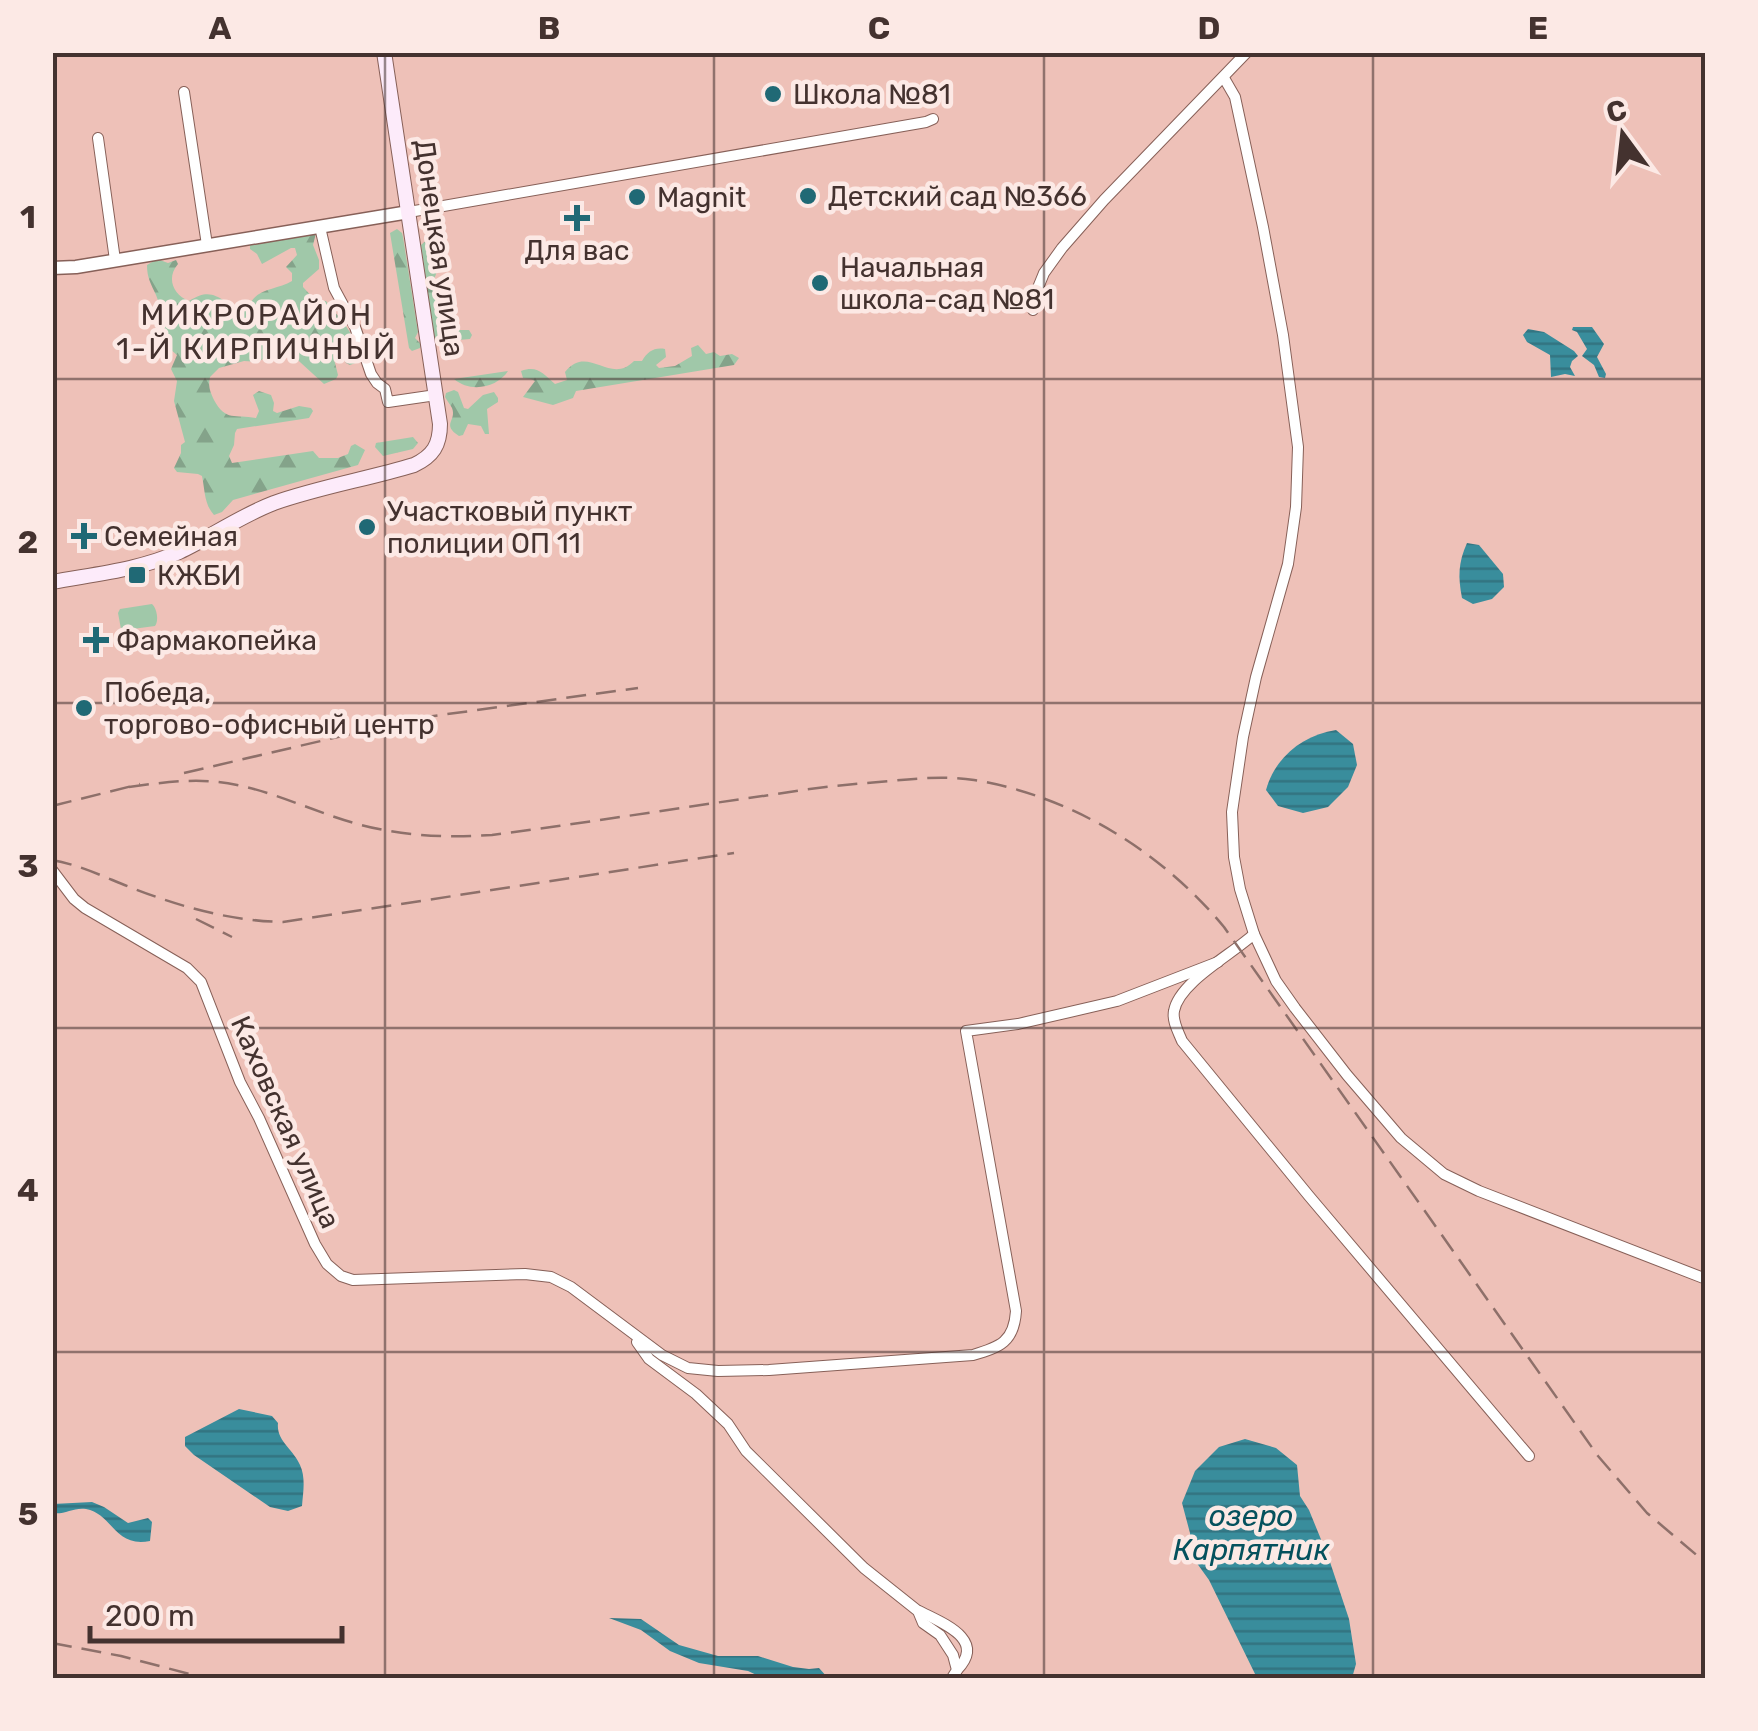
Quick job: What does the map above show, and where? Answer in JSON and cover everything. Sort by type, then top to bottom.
[{"type":"main road","name":"Донецкая улица","points":[[52,582],[154,561],[270,505],[414,464],[434,450],[440,433],[436,395],[384,52]]},
{"type":"street","points":[[1033,310],[1044,274],[1062,248],[1248,52]]},
{"type":"street","points":[[1224,78],[1234,97],[1263,228],[1298,447],[1296,507],[1288,564],[1246,722],[1232,812],[1234,857],[1254,934],[1276,980],[1347,1075],[1401,1138],[1444,1174],[1706,1279]]},
{"type":"street","points":[[184,92],[207,245]]},
{"type":"street","points":[[52,268],[410,212],[932,118]]},
{"type":"street","points":[[98,138],[115,260]]},
{"type":"street","points":[[320,227],[334,288],[355,327],[371,374],[386,388],[388,402],[436,395]]},
{"type":"street","name":"Каховская улица","points":[[52,870],[85,908],[187,968],[201,982],[240,1082],[260,1118],[314,1244],[340,1276],[354,1280],[526,1274],[552,1277],[572,1286],[632,1333]]},
{"type":"street","points":[[1254,934],[1186,989],[1174,1007],[1174,1022],[1182,1041],[1529,1456]]},
{"type":"street","points":[[632,1333],[688,1368],[718,1371],[974,1355],[996,1348],[1016,1327],[1016,1312],[966,1030],[1018,1024],[1117,1001],[1218,962]]},
{"type":"street","points":[[632,1333],[649,1359],[728,1424],[746,1451],[864,1568],[918,1611],[923,1623],[940,1635],[953,1654],[955,1674]]},
{"type":"green space","points":[[397,229],[403,237],[418,332],[415,338],[421,344],[412,351],[390,233]]},
{"type":"green space","points":[[316,233],[313,245],[319,269],[303,287],[315,300],[326,301],[348,328],[356,344],[358,362],[350,365],[340,351],[336,352],[333,355],[338,375],[324,384],[289,352],[276,351],[258,362],[244,361],[219,368],[210,377],[210,389],[218,407],[232,416],[256,418],[259,411],[253,395],[259,391],[271,395],[273,411],[277,413],[299,406],[313,411],[309,418],[237,429],[229,456],[232,463],[313,451],[319,458],[338,458],[348,454],[355,444],[365,450],[358,465],[233,500],[214,515],[202,476],[177,472],[174,468],[185,442],[174,401],[177,381],[171,369],[177,355],[164,344],[160,306],[147,265],[157,259],[168,263],[176,260],[173,286],[189,301],[207,294],[231,304],[249,306],[262,293],[292,281],[292,273],[286,267],[297,255],[295,248],[291,248],[262,264],[250,245]]},
{"type":"green space","points":[[430,237],[438,263],[434,279],[426,281],[421,245]]},
{"type":"green space","points":[[427,288],[439,291],[452,330],[469,330],[470,339],[435,342]]},
{"type":"green space","points":[[698,345],[706,354],[732,354],[739,358],[734,365],[576,391],[573,398],[553,405],[523,397],[535,381],[523,378],[521,371],[527,369],[536,370],[555,384],[567,380],[565,372],[574,364],[591,362],[616,369],[642,361],[651,351],[665,349],[666,357],[656,365],[675,366],[692,356],[691,348]]},
{"type":"green space","points":[[508,371],[483,387],[468,386],[454,379]]},
{"type":"green space","points":[[454,390],[468,409],[483,395],[494,392],[498,402],[487,409],[489,434],[481,426],[468,424],[463,435],[454,432],[450,425],[452,408],[445,397]]},
{"type":"green space","points":[[413,437],[418,443],[413,449],[383,456],[375,447],[376,443]]},
{"type":"green space","points":[[152,604],[157,615],[155,626],[121,629],[120,609]]},
{"type":"water","points":[[1573,327],[1592,327],[1604,344],[1597,357],[1605,378],[1599,377],[1594,365],[1582,356],[1587,349]]},
{"type":"water","points":[[1528,329],[1544,332],[1574,351],[1578,356],[1570,367],[1575,376],[1551,377],[1550,355],[1527,342],[1523,335]]},
{"type":"water","points":[[1467,543],[1479,545],[1503,574],[1504,587],[1492,599],[1473,604],[1462,598],[1460,570]]},
{"type":"water","points":[[1336,730],[1353,744],[1357,765],[1348,787],[1328,807],[1303,813],[1278,806],[1266,790],[1276,767],[1302,742]]},
{"type":"water","points":[[239,1409],[272,1416],[278,1423],[282,1440],[302,1470],[302,1506],[288,1511],[270,1507],[185,1446],[185,1437]]},
{"type":"water","name":"озеро Карпятник","points":[[1245,1439],[1276,1448],[1297,1465],[1300,1496],[1329,1559],[1349,1619],[1356,1664],[1352,1678],[1257,1678],[1209,1580],[1191,1555],[1182,1503],[1195,1471],[1219,1447]]},
{"type":"water","points":[[92,1502],[128,1523],[148,1518],[152,1522],[150,1541],[129,1540],[86,1509],[53,1513],[53,1504]]},
{"type":"water","points":[[609,1618],[641,1619],[679,1645],[718,1656],[758,1656],[793,1667],[819,1668],[828,1678],[763,1678],[748,1671],[699,1663],[670,1651],[641,1630]]},
{"type":"railway","points":[[184,773],[419,718],[638,688]]},
{"type":"railway","points":[[129,787],[183,781],[224,783],[252,788],[371,827],[440,836],[492,835],[815,788],[933,778],[974,780],[1010,788],[1080,814],[1112,831],[1173,875],[1224,927],[1598,1456],[1647,1513],[1706,1563]]},
{"type":"railway","points":[[52,806],[140,784]]},
{"type":"railway","points":[[52,860],[188,907],[225,916],[283,922],[734,853]]},
{"type":"railway","points":[[196,919],[232,937]]},
{"type":"railway","points":[[52,1643],[205,1678]]},
{"type":"place","name":"Школа №81","points":[[773,94]]},
{"type":"place","name":"Детский сад №366","points":[[808,196]]},
{"type":"place","name":"Magnit","points":[[637,197]]},
{"type":"place","name":"Для вас","points":[[577,218]]},
{"type":"place","name":"Начальная школа-сад №81","points":[[820,283]]},
{"type":"place","name":"Участковый пункт полиции ОП 11","points":[[367,527]]},
{"type":"place","name":"Семейная","points":[[84,536]]},
{"type":"place","name":"КЖБИ","points":[[137,575]]},
{"type":"place","name":"Фармакопейка","points":[[96,640]]},
{"type":"place","name":"Победа, торгово-офисный центр","points":[[84,708]]},
{"type":"district","name":"МИКРОРАЙОН 1-Й КИРПИЧНЫЙ","points":[[257,332]]}]
